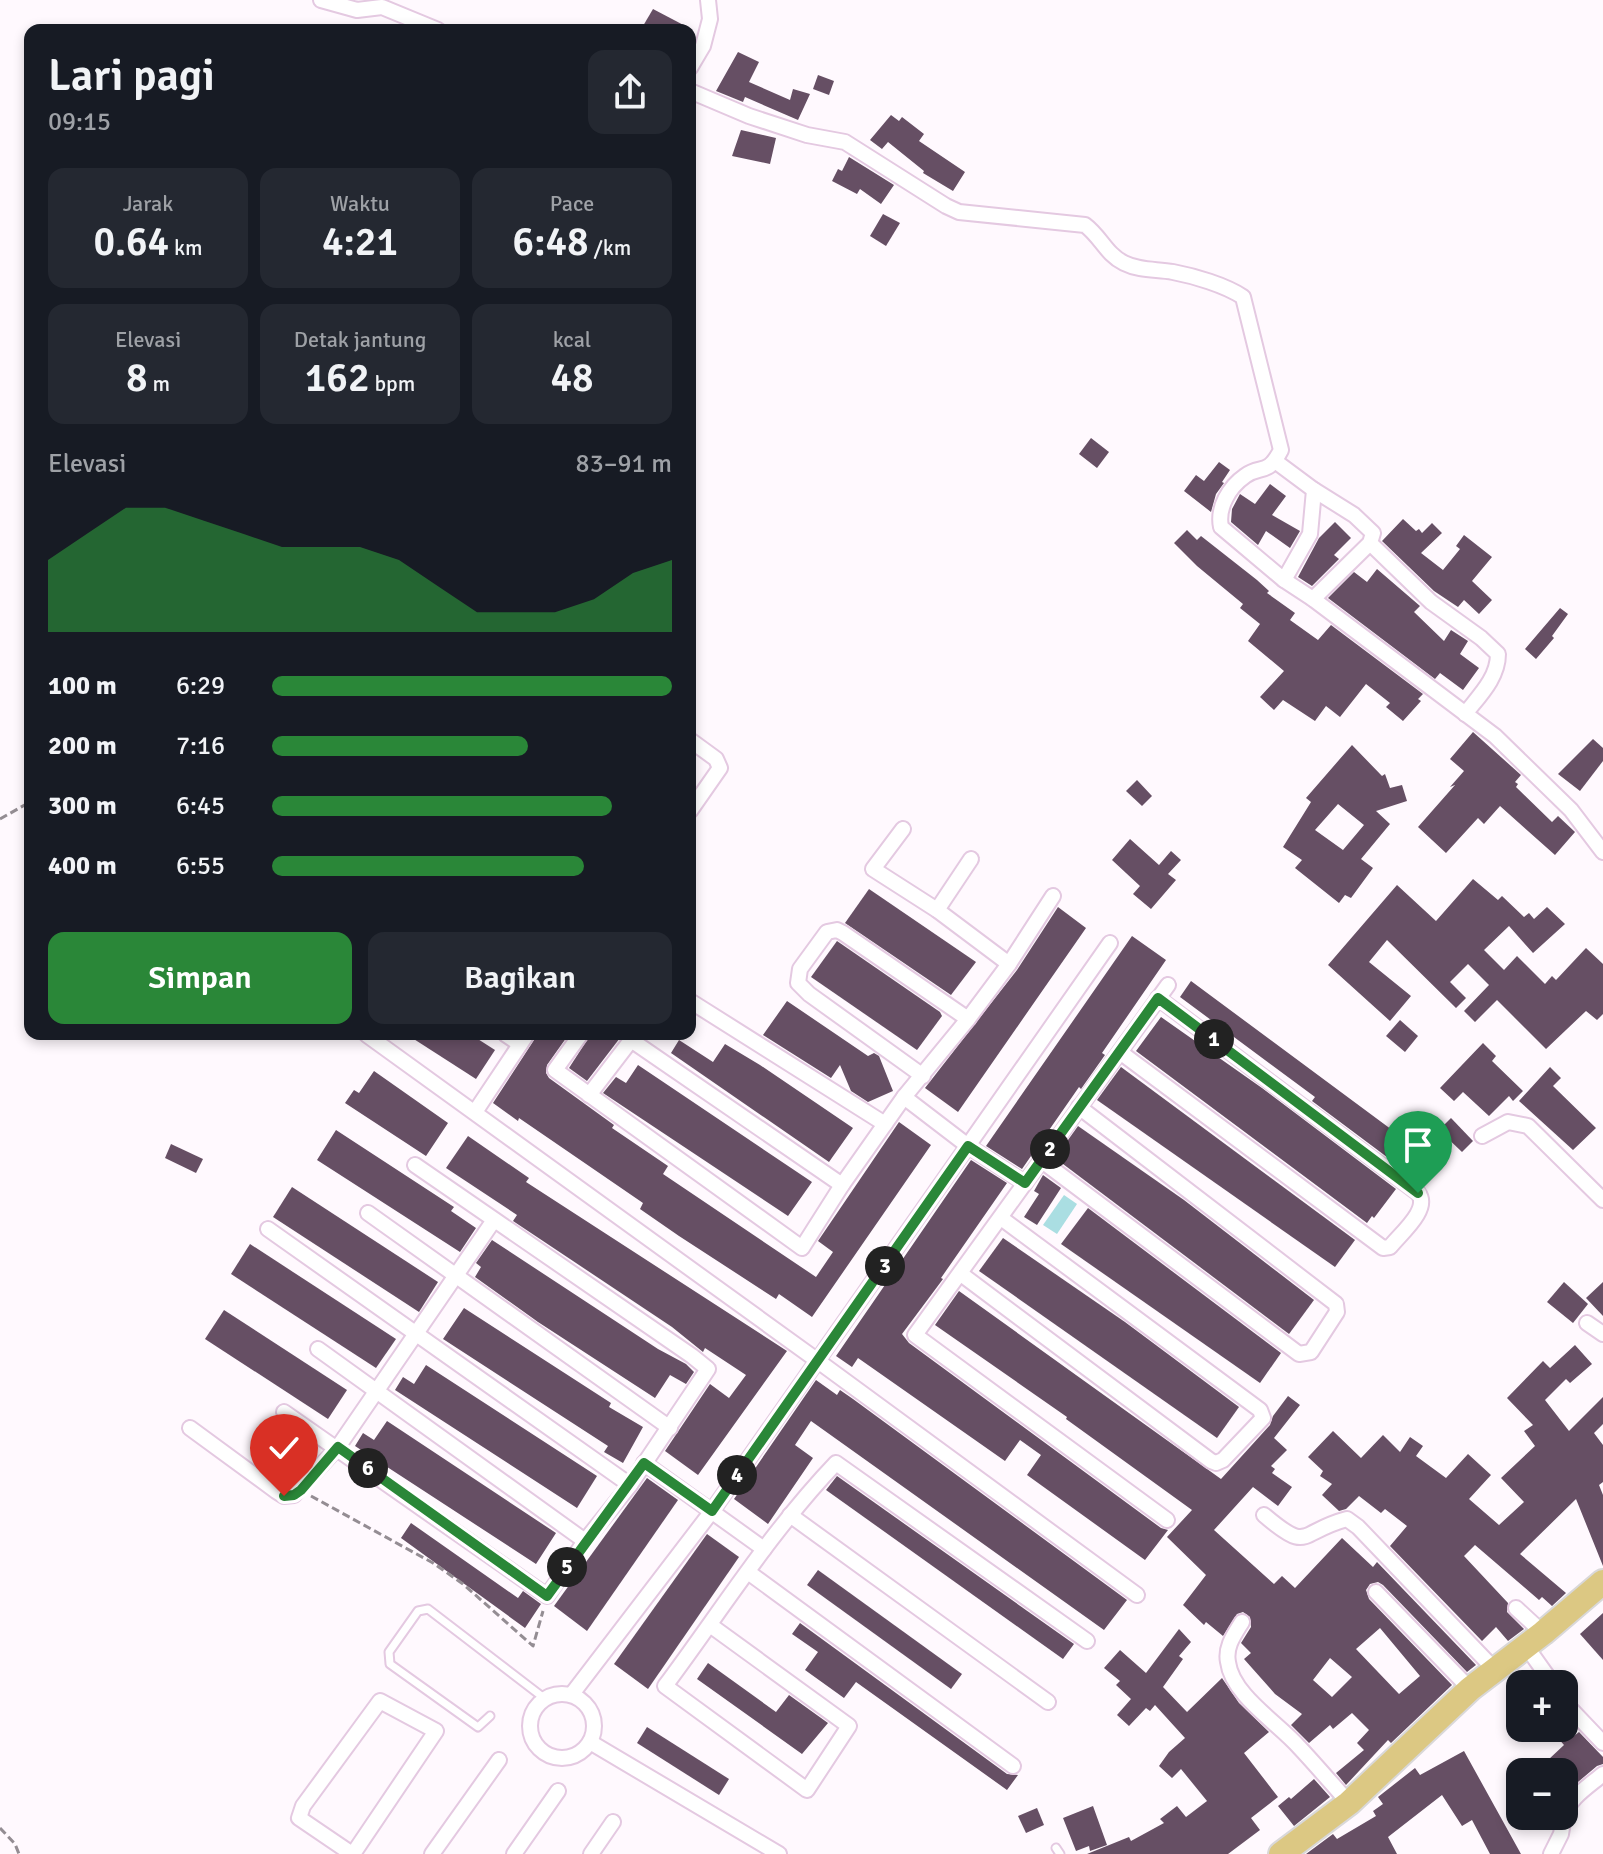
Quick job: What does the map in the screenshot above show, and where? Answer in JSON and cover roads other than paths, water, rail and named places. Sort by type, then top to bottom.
[{"type":"main road","points":[[1281,1854],[1349,1803],[1470,1689],[1535,1640],[1603,1582]]},
{"type":"street","points":[[321,0],[357,10],[382,7],[423,24]]},
{"type":"street","points":[[696,58],[710,22],[708,0]]},
{"type":"street","points":[[696,94],[749,116],[807,135],[845,142],[959,212],[1085,225],[1113,256],[1126,264],[1140,270],[1184,275],[1240,295],[1246,304],[1281,450],[1265,470],[1246,475],[1224,501],[1219,516],[1221,527],[1284,580],[1495,736],[1571,810],[1603,852]]},
{"type":"street","points":[[1275,461],[1369,527],[1373,533],[1370,543],[1313,599]]},
{"type":"street","points":[[1284,580],[1310,534],[1315,506],[1314,490]]},
{"type":"street","points":[[1370,543],[1431,602],[1498,654],[1498,664],[1492,677],[1465,714]]},
{"type":"street","points":[[696,744],[716,759],[720,768],[696,802]]},
{"type":"street","points":[[903,829],[873,869],[937,910],[1009,964]]},
{"type":"street","points":[[937,910],[971,859]]},
{"type":"street","points":[[577,1040],[555,1070],[802,1248],[904,1097],[1009,964],[1053,896]]},
{"type":"street","points":[[923,1076],[798,983],[800,969],[827,932],[837,930],[843,933],[968,1019]]},
{"type":"street","points":[[572,1694],[712,1511],[1110,943]]},
{"type":"street","points":[[1167,1520],[915,1335],[1168,985]]},
{"type":"street","points":[[1120,1052],[1383,1248],[1390,1247],[1422,1207],[1422,1198],[1418,1193],[1158,998]]},
{"type":"street","points":[[696,1005],[885,1124]]},
{"type":"street","points":[[374,1040],[1137,1595]]},
{"type":"street","points":[[475,1112],[523,1040]]},
{"type":"street","points":[[589,1095],[631,1040]]},
{"type":"street","points":[[637,1040],[842,1185]]},
{"type":"street","points":[[904,1097],[968,1146],[1025,1183]]},
{"type":"street","points":[[1042,1161],[1299,1354],[1311,1352],[1337,1312],[1336,1304],[1079,1107]]},
{"type":"street","points":[[1482,1136],[1508,1122],[1528,1126],[1603,1200]]},
{"type":"street","points":[[284,1412],[547,1596],[585,1541],[630,1485],[708,1369],[415,1165]]},
{"type":"street","points":[[368,1213],[670,1428]]},
{"type":"street","points":[[961,1274],[1211,1461],[1216,1463],[1223,1460],[1263,1418],[1260,1410],[1001,1218]]},
{"type":"street","points":[[190,1428],[284,1496],[294,1495],[338,1447],[494,1220]]},
{"type":"street","points":[[268,1229],[630,1485]]},
{"type":"street","points":[[1587,1323],[1603,1334]]},
{"type":"street","points":[[318,1349],[585,1541]]},
{"type":"street","points":[[644,1463],[764,1549]]},
{"type":"street","points":[[710,1625],[849,1726],[807,1790],[665,1686],[790,1515],[836,1463],[1087,1641]]},
{"type":"street","points":[[790,1515],[1048,1702]]},
{"type":"street","points":[[1264,1515],[1293,1537],[1304,1538],[1333,1522],[1347,1519],[1496,1671]]},
{"type":"street","points":[[748,1572],[1013,1766]]},
{"type":"street","points":[[1376,1592],[1470,1689]]},
{"type":"street","points":[[1516,1608],[1535,1640],[1547,1670]]},
{"type":"street","points":[[1242,1622],[1230,1642],[1228,1664],[1231,1676],[1349,1803]]},
{"type":"street","points":[[557,1693],[572,1694],[590,1709],[594,1721],[590,1742],[579,1754],[567,1758],[554,1757],[534,1743],[530,1718],[535,1706],[544,1698],[557,1693]]},
{"type":"street","points":[[380,1701],[436,1731],[353,1854],[299,1818],[303,1806],[380,1701]]},
{"type":"street","points":[[1578,1717],[1603,1743]]},
{"type":"street","points":[[590,1742],[779,1854]]},
{"type":"street","points":[[432,1854],[499,1760]]},
{"type":"street","points":[[1578,1795],[1603,1774]]},
{"type":"street","points":[[514,1854],[558,1791]]},
{"type":"street","points":[[591,1854],[613,1822]]},
{"type":"street","points":[[1551,1854],[1562,1830]]},
{"type":"lane","points":[[490,1716],[478,1727],[390,1664],[389,1652],[418,1611],[428,1609],[544,1698]]},
{"type":"water","points":[[1064,1195],[1077,1204],[1057,1234],[1043,1225]]}]
